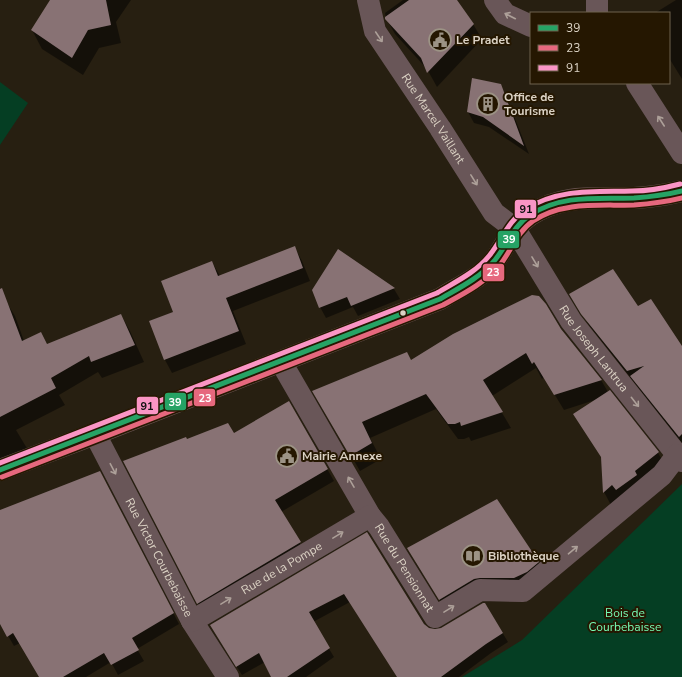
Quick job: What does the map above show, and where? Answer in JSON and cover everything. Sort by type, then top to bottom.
[{"type":"main road","points":[[0,470],[440,299],[482,274],[495,260],[515,229],[529,215],[551,204],[577,198],[634,198],[673,193]]},
{"type":"street","name":"Rue Marcel Vaillant","points":[[368,0],[374,31],[444,134],[494,213],[515,229]]},
{"type":"street","points":[[495,0],[505,14],[530,26]]},
{"type":"street","points":[[597,0],[597,12]]},
{"type":"street","points":[[638,84],[682,154]]},
{"type":"street","name":"Rue Joseph Lantrua","points":[[515,229],[571,321],[680,461]]},
{"type":"street","name":"Rue du Pensionnat","points":[[281,362],[370,516],[379,527],[435,617],[480,590],[523,591],[680,461]]},
{"type":"street","name":"Rue Victor Courbebaisse","points":[[95,434],[192,621],[228,677]]},
{"type":"street","name":"Rue de la Pompe","points":[[192,621],[370,516]]},
{"type":"green space","points":[[0,82],[28,103],[0,145]]},
{"type":"green space","name":"Bois de Courbebaisse","points":[[682,484],[682,677],[462,677],[522,640]]},
{"type":"building","points":[[50,0],[106,0],[111,25],[88,30],[72,58],[31,30]]},
{"type":"building","name":"Le Pradet","points":[[409,0],[457,0],[474,24],[427,73],[421,58],[385,19],[385,17]]},
{"type":"building","name":"Office de Tourisme","points":[[472,78],[501,84],[524,146],[483,117],[467,112]]},
{"type":"building","points":[[295,246],[303,268],[226,298],[239,331],[164,360],[149,321],[173,312],[161,281],[212,261],[218,276]]},
{"type":"building","points":[[338,249],[395,288],[351,306],[347,297],[319,308],[312,290]]},
{"type":"building","points":[[613,269],[638,306],[651,299],[682,346],[682,434],[679,437],[630,376],[644,366],[627,371],[581,314],[569,294]]},
{"type":"building","points":[[2,288],[22,341],[41,332],[47,344],[121,314],[135,345],[91,362],[89,356],[51,378],[56,388],[0,417],[0,289]]},
{"type":"building","points":[[532,295],[539,296],[546,304],[561,329],[602,380],[554,395],[534,362],[532,364],[526,353],[483,380],[503,412],[461,426],[460,422],[448,424],[426,394],[362,422],[372,443],[350,456],[312,391],[407,352],[411,360],[453,334]]},
{"type":"building","points":[[610,390],[659,452],[635,471],[637,475],[616,490],[612,485],[603,493],[601,457],[573,414]]},
{"type":"building","points":[[289,401],[328,469],[275,500],[301,542],[197,604],[123,461],[228,423],[234,433]]},
{"type":"building","points":[[100,471],[174,613],[132,638],[139,650],[111,665],[104,653],[63,677],[39,677],[13,633],[7,637],[0,624],[0,510]]},
{"type":"building","name":"Bibliothèque","points":[[497,499],[539,562],[527,572],[514,578],[474,579],[439,600],[407,548]]},
{"type":"building","points":[[367,532],[424,624],[429,628],[441,628],[485,603],[503,633],[441,677],[397,677],[344,594],[309,612],[330,648],[287,677],[271,677],[259,653],[236,667],[210,625]]},
{"type":"transit line","name":"91","points":[[0,463],[437,293],[478,267],[494,250],[514,219],[526,209],[551,197],[578,192],[644,190],[680,184]]},
{"type":"transit line","name":"39","points":[[0,470],[440,299],[483,272],[495,260],[524,219],[542,208],[580,199],[640,198],[682,191]]},
{"type":"transit line","name":"23","points":[[2,477],[443,305],[473,288],[488,277],[504,260],[518,236],[527,225],[557,210],[569,207],[595,205],[640,205],[682,198]]},
{"type":"place","name":"Le Pradet","points":[[440,40]]},
{"type":"place","name":"Office de Tourisme","points":[[488,104]]},
{"type":"place","name":"Mairie Annexe","points":[[287,456]]},
{"type":"place","name":"Bibliothèque","points":[[473,556]]}]
